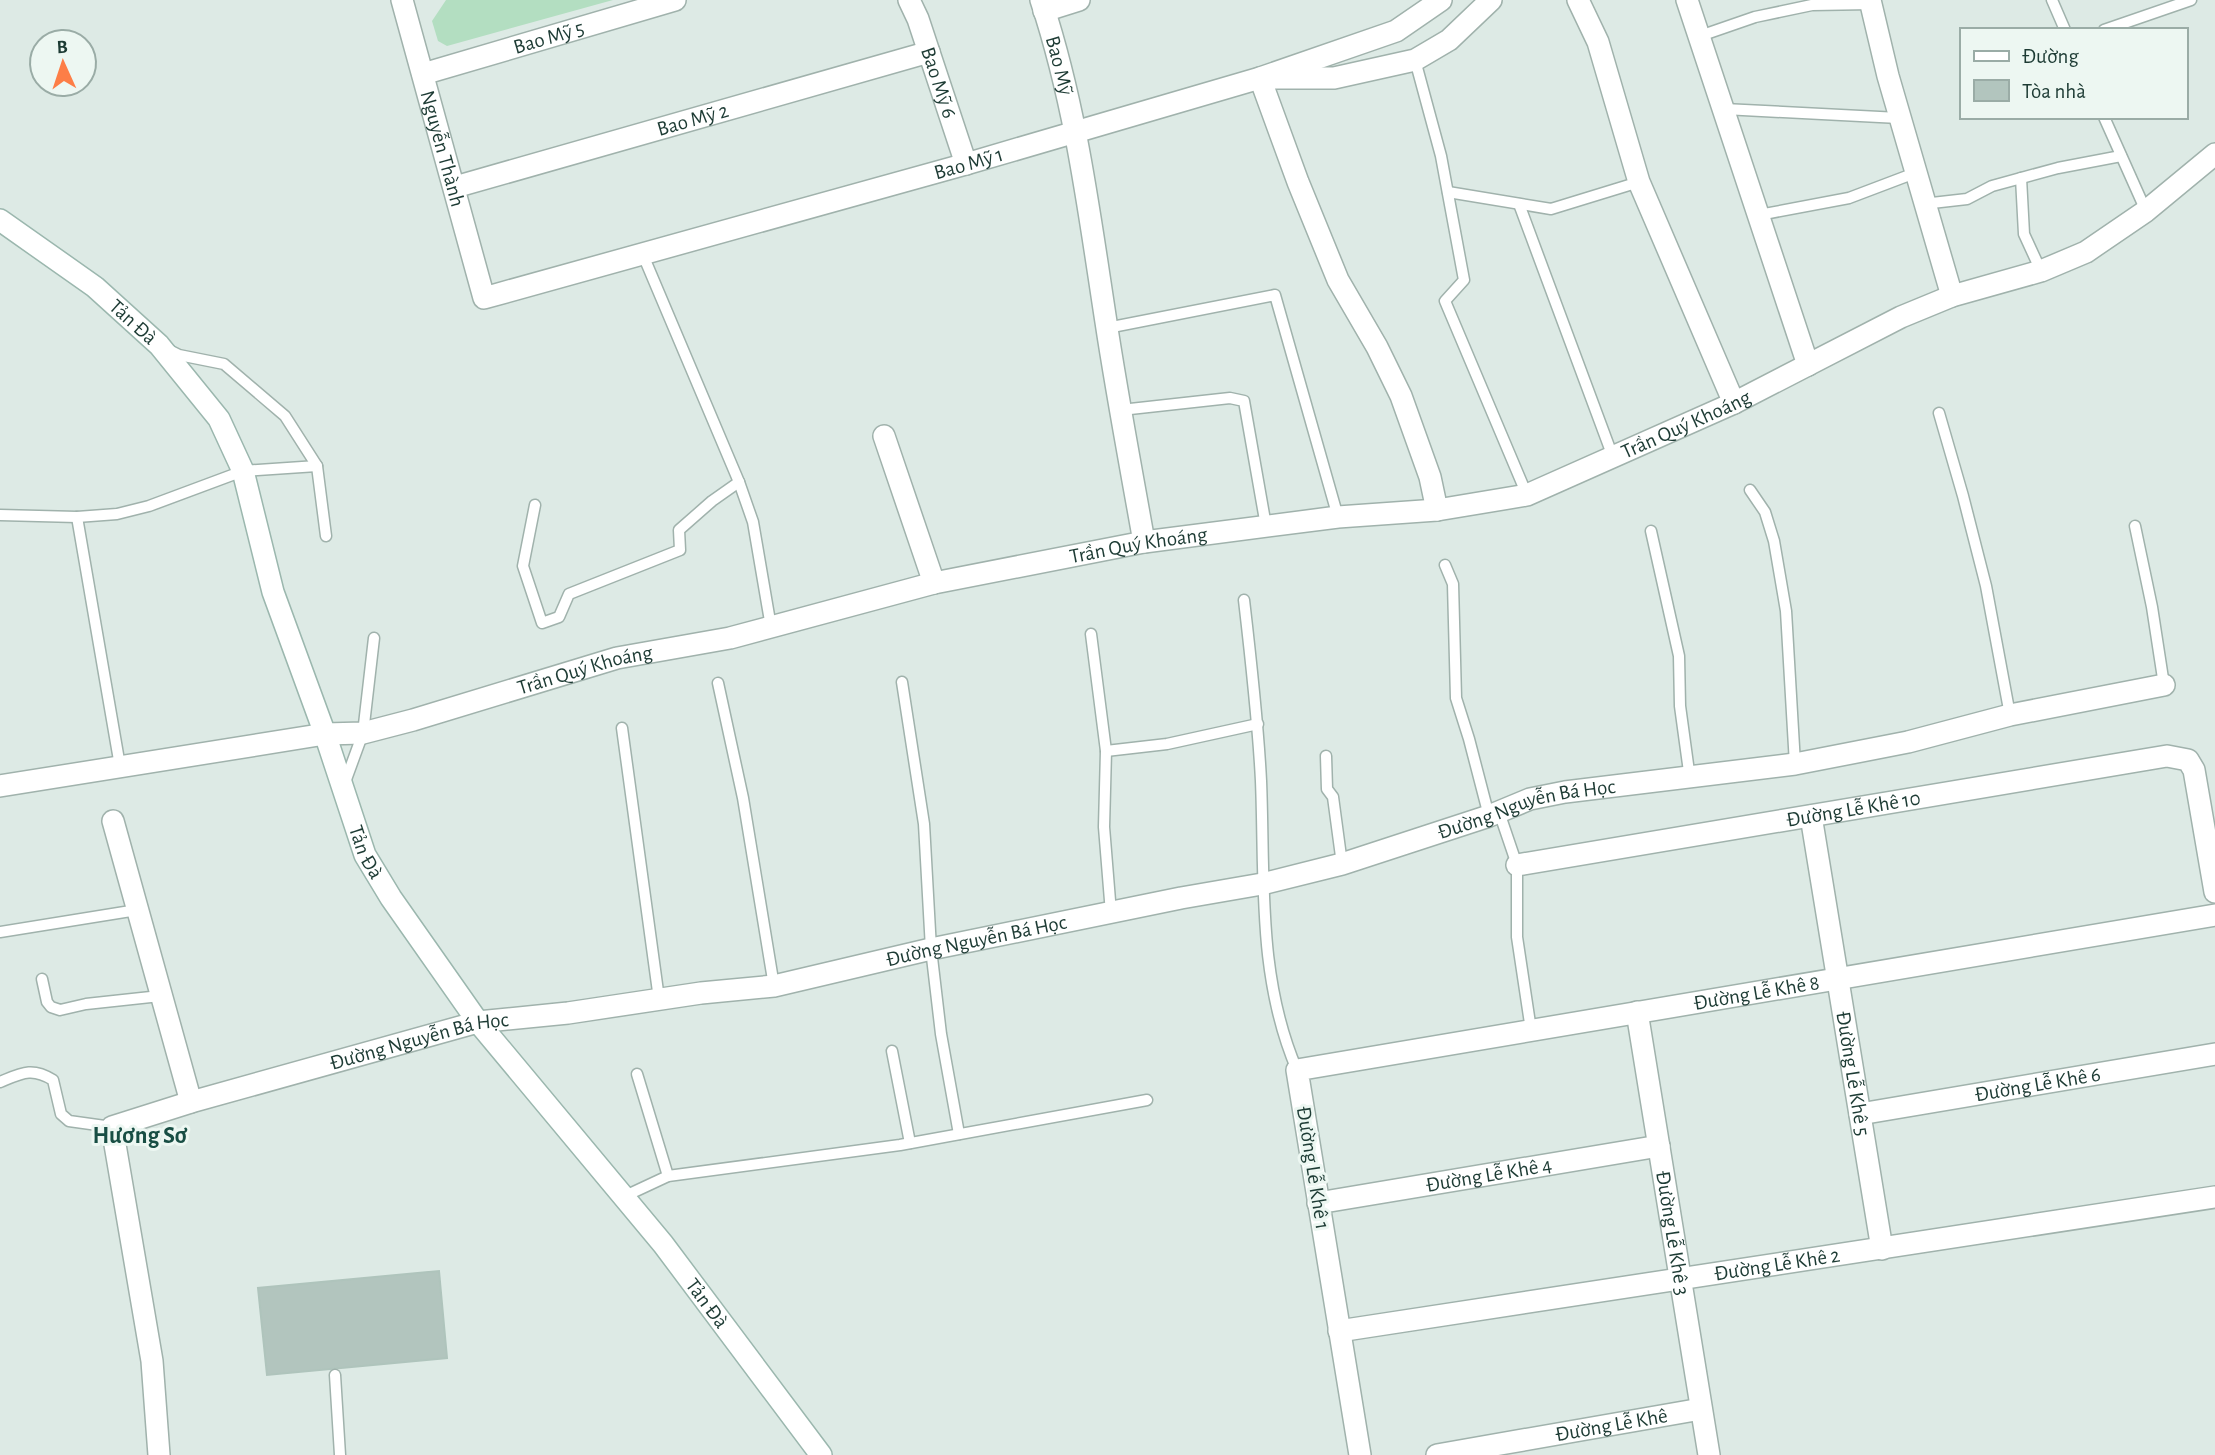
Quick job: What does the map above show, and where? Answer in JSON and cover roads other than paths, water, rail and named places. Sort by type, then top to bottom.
[{"type":"street","name":"Bao Mỹ 5","points":[[424,74],[675,0]]},
{"type":"street","name":"Bao Mỹ 6","points":[[909,0],[966,164]]},
{"type":"street","points":[[1043,5],[1079,0]]},
{"type":"street","name":"Bao Mỹ 1","points":[[484,298],[966,164],[1260,78],[1396,31],[1441,0]]},
{"type":"street","points":[[1437,510],[1430,477],[1401,396],[1377,346],[1338,280],[1260,78],[1334,78],[1415,60],[1449,40],[1491,0]]},
{"type":"street","points":[[1578,0],[1598,42],[1639,182],[1734,403]]},
{"type":"street","points":[[1687,0],[1808,365]]},
{"type":"street","points":[[1870,2],[1899,118],[1952,296]]},
{"type":"street","name":"Bao Mỹ","points":[[1043,5],[1077,132],[1144,542]]},
{"type":"street","name":"Nguyễn Thành","points":[[410,6],[424,74],[484,298]]},
{"type":"street","name":"Bao Mỹ 2","points":[[454,187],[929,52]]},
{"type":"street","name":"Trần Quý Khoáng","points":[[0,786],[325,734],[363,733],[617,658],[730,638],[934,583],[1144,542],[1338,517],[1437,510],[1527,495],[1734,403],[1901,317],[1952,296],[2041,271],[2086,252],[2146,211],[2215,154]]},
{"type":"street","name":"Tản Đà","points":[[0,220],[96,287],[159,345],[219,419],[243,471],[273,592],[325,734],[365,855],[391,898],[478,1022],[663,1244],[821,1455]]},
{"type":"street","points":[[884,436],[934,583]]},
{"type":"street","name":"Đường Nguyễn Bá Học","points":[[112,1127],[191,1102],[478,1022],[774,986],[931,949],[1262,884],[1342,864],[1494,814],[1530,799],[1565,792],[1690,779],[1796,764],[1908,742],[2010,715],[2164,685]]},
{"type":"street","name":"Đường Lễ Khê 10","points":[[1517,865],[2167,756],[2188,760],[2194,770],[2215,892]]},
{"type":"street","name":"Đường Lễ Khê 5","points":[[1811,816],[1882,1249]]},
{"type":"street","points":[[113,821],[191,1102]]},
{"type":"street","name":"Đường Lễ Khê 8","points":[[1297,1070],[2215,915]]},
{"type":"street","name":"Đường Lễ Khê 3","points":[[1637,1012],[1709,1455]]},
{"type":"street","name":"Đường Lễ Khê 6","points":[[1860,1114],[2215,1054]]},
{"type":"street","name":"Đường Lễ Khê 1","points":[[1297,1070],[1360,1455]]},
{"type":"street","points":[[112,1127],[152,1361],[159,1455]]},
{"type":"street","name":"Đường Lễ Khê 4","points":[[1318,1203],[1658,1146]]},
{"type":"street","name":"Đường Lễ Khê 2","points":[[1339,1331],[2215,1197]]},
{"type":"street","name":"Đường Lễ Khê","points":[[1437,1455],[1701,1409]]},
{"type":"lane","points":[[2052,0],[2064,28]]},
{"type":"lane","points":[[2110,28],[2190,0]]},
{"type":"lane","points":[[1700,36],[1755,17],[1812,5],[1870,2]]},
{"type":"lane","points":[[1415,60],[1441,156],[1464,280],[1445,301],[1527,495]]},
{"type":"lane","points":[[1724,109],[1899,118]]},
{"type":"lane","points":[[2105,119],[2146,211]]},
{"type":"lane","points":[[1923,204],[1967,200],[1992,186],[2121,156]]},
{"type":"lane","points":[[1759,215],[1849,198],[1915,173]]},
{"type":"lane","points":[[2021,178],[2024,234],[2041,271]]},
{"type":"lane","points":[[1448,192],[1551,209],[1639,182]]},
{"type":"lane","points":[[1519,204],[1612,457]]},
{"type":"lane","points":[[643,255],[739,482],[753,522],[771,627]]},
{"type":"lane","points":[[1107,328],[1275,295],[1338,517]]},
{"type":"lane","points":[[159,345],[179,355],[225,364],[285,416],[317,466],[326,536]]},
{"type":"lane","points":[[1121,410],[1230,398],[1244,401],[1266,526]]},
{"type":"lane","points":[[1939,413],[1986,586],[2010,715]]},
{"type":"lane","points":[[0,515],[77,517],[117,513],[149,506],[243,471],[317,466]]},
{"type":"lane","points":[[535,505],[523,566],[541,623],[559,617],[569,594],[680,550],[679,530],[739,482]]},
{"type":"lane","points":[[1750,490],[1765,512],[1774,541],[1786,611],[1796,764]]},
{"type":"lane","points":[[77,517],[120,766]]},
{"type":"lane","points":[[2135,526],[2152,607],[2164,685]]},
{"type":"lane","points":[[1651,531],[1679,656],[1680,706],[1690,779]]},
{"type":"lane","points":[[1445,565],[1453,584],[1456,698],[1494,814],[1517,865],[1517,937],[1531,1030]]},
{"type":"lane","name":"Đường Lễ Khê 1","points":[[1244,600],[1258,724],[1264,930],[1283,1037],[1297,1070]]},
{"type":"lane","points":[[1091,634],[1106,751],[1104,827],[1111,913]]},
{"type":"lane","points":[[343,788],[363,733],[374,638]]},
{"type":"lane","points":[[902,682],[923,824],[931,949],[941,1034],[959,1134]]},
{"type":"lane","points":[[718,683],[743,798],[774,986]]},
{"type":"lane","points":[[1106,751],[1167,744],[1258,724]]},
{"type":"lane","points":[[622,728],[659,999]]},
{"type":"lane","points":[[1326,756],[1327,789],[1332,797],[1342,864]]},
{"type":"lane","points":[[0,932],[137,910]]},
{"type":"lane","points":[[43,979],[47,1002],[51,1007],[60,1010],[86,1004],[160,996]]},
{"type":"lane","points":[[892,1051],[910,1143]]},
{"type":"lane","points":[[0,1082],[20,1074],[39,1071],[53,1080],[61,1114],[69,1121],[112,1127]]},
{"type":"lane","points":[[637,1074],[668,1176]]},
{"type":"lane","points":[[622,1197],[668,1176],[910,1143],[1147,1100]]},
{"type":"lane","points":[[335,1375],[340,1455]]},
{"type":"district","name":"Hương Sơ","points":[[140,1136]]}]
